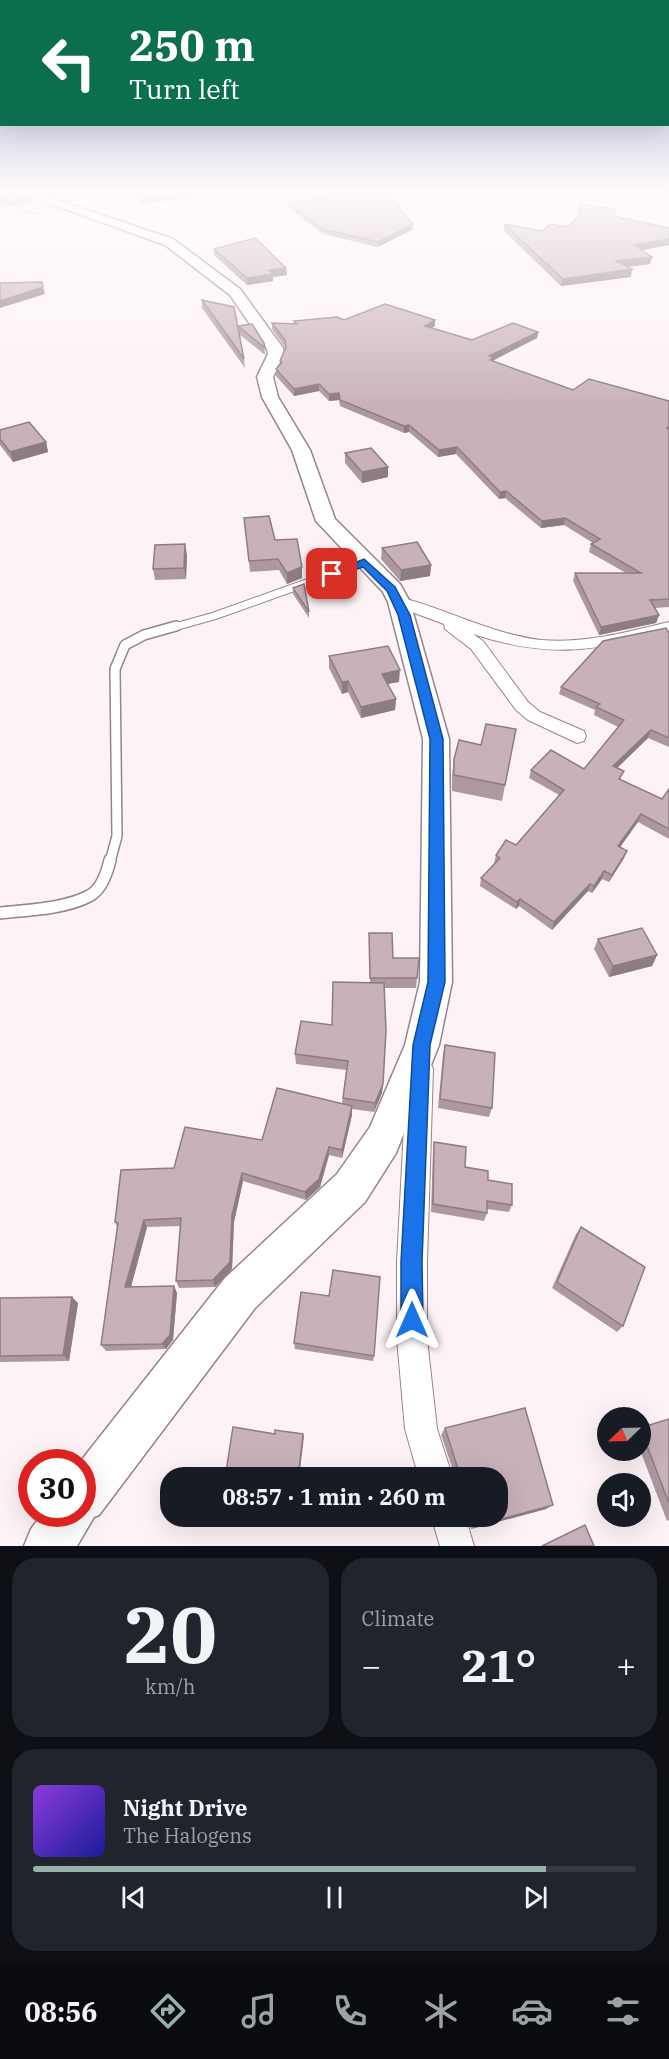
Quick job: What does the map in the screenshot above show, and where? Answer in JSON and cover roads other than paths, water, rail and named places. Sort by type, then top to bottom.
[{"type":"street","points":[[96,1480],[240,1293],[351,1188],[383,1140],[422,1045],[436,982],[436,739],[399,602],[392,589],[336,534],[320,507],[301,450],[270,397],[265,377],[276,354],[275,348],[254,322],[235,292],[196,262]]},
{"type":"street","points":[[399,602],[540,645],[576,646],[610,641],[669,627]]},
{"type":"street","points":[[437,615],[477,645],[522,706],[534,716],[577,736]]},
{"type":"street","points":[[422,1045],[412,1262],[412,1339],[421,1429],[433,1467]]},
{"type":"street","points":[[48,1546],[62,1527]]},
{"type":"street","points":[[451,1527],[457,1546]]},
{"type":"lane","points":[[0,913],[48,908],[90,896],[106,876],[117,836],[115,669],[125,645],[144,635],[214,616],[364,562]]}]
